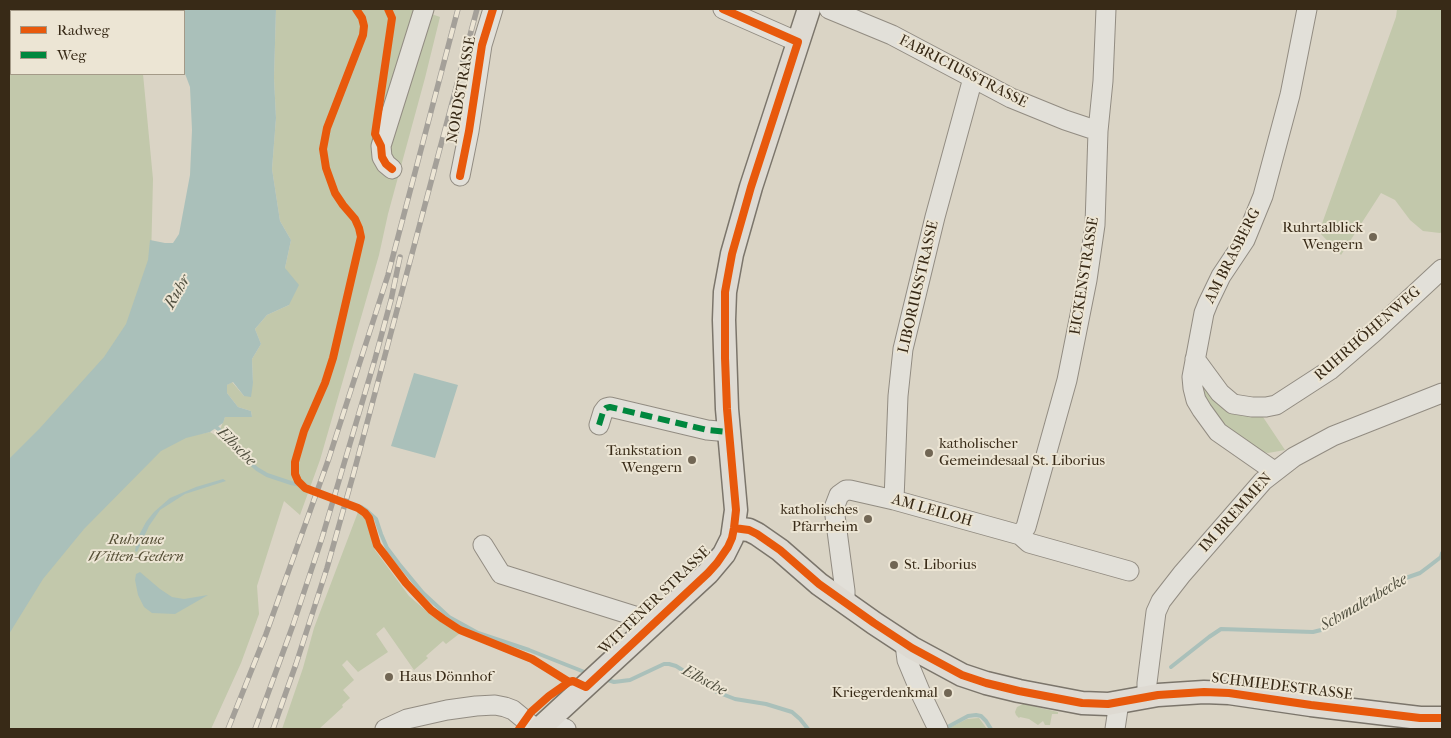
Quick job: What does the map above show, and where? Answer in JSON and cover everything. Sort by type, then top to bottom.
[{"type":"main road","name":"WITTENER STRASSE","points":[[547,727],[599,674],[717,563],[732,538],[736,510],[725,358],[725,292],[732,254],[751,187],[809,9]]},
{"type":"main road","name":"SCHMIEDESTRASSE","points":[[734,528],[749,530],[757,534],[780,550],[804,572],[905,644],[962,675],[986,683],[1082,703],[1108,704],[1183,692],[1228,693],[1427,722]]},
{"type":"street","points":[[392,169],[382,157],[382,146],[424,9]]},
{"type":"street","name":"NORDSTRASSE","points":[[460,176],[482,45],[493,9]]},
{"type":"street","points":[[723,9],[798,42]]},
{"type":"street","name":"FABRICIUSSTRASSE","points":[[830,9],[892,35],[1011,98],[1098,131]]},
{"type":"street","name":"EICKENSTRASSE","points":[[1020,535],[1026,527],[1067,380],[1082,304],[1094,225],[1106,9]]},
{"type":"street","name":"AM BRASBERG","points":[[1274,471],[1218,432],[1196,400],[1192,388],[1192,377],[1208,303],[1221,276],[1245,240],[1260,205],[1290,95],[1307,9]]},
{"type":"street","name":"LIBORIUSSTRASSE","points":[[894,500],[898,396],[903,349],[935,217],[973,78]]},
{"type":"street","name":"RUHRHÖHENWEG","points":[[1195,359],[1220,393],[1233,404],[1252,407],[1266,407],[1276,404],[1330,370],[1373,333],[1442,268]]},
{"type":"street","name":"IM BREMMEN","points":[[1148,697],[1147,683],[1156,612],[1161,601],[1263,480],[1294,457],[1333,436],[1442,393]]},
{"type":"street","points":[[599,426],[603,412],[606,408],[610,407],[707,430],[729,432]]},
{"type":"street","name":"AM LEILOH","points":[[845,602],[834,508],[839,495],[846,490],[894,500],[1020,535],[1029,543],[1129,571]]},
{"type":"street","points":[[483,545],[501,574],[654,622]]},
{"type":"street","points":[[905,644],[907,660],[937,727]]},
{"type":"street","points":[[1115,729],[1119,702]]},
{"type":"street","points":[[384,729],[406,719],[447,710],[495,705],[513,710],[547,727]]},
{"type":"green space","name":"Ruhraue Witten-Gedern","points":[[9,9],[144,9],[10,10],[10,75],[143,75],[153,179],[151,260],[195,435],[210,432],[219,440],[219,432],[225,417],[252,417],[251,411],[238,407],[227,393],[227,385],[232,382],[244,396],[253,383],[252,359],[261,344],[255,329],[267,315],[289,305],[285,268],[291,240],[280,221],[272,169],[276,118],[274,78],[276,9],[417,9],[440,17],[379,255],[320,460],[300,515],[284,501],[257,586],[259,614],[241,663],[211,729],[9,729]]},
{"type":"green space","points":[[1397,9],[1442,9],[1442,232],[1423,231],[1410,220],[1395,200],[1381,193],[1341,255],[1319,232],[1396,17]]},
{"type":"green space","points":[[1198,380],[1261,414],[1285,450],[1268,453],[1258,451],[1212,416]]},
{"type":"green space","points":[[358,512],[366,520],[375,550],[409,596],[431,615],[459,634],[446,644],[443,641],[414,670],[384,627],[376,634],[388,652],[358,672],[347,660],[342,665],[354,680],[343,690],[350,698],[342,705],[343,707],[319,729],[282,729],[303,668],[314,628]]},
{"type":"green space","points":[[1023,704],[1058,712],[1058,714],[1052,714],[1050,725],[1045,725],[1043,721],[1038,725],[1029,719],[1019,718],[1016,715],[1017,707]]},
{"type":"green space","points":[[979,718],[987,729],[947,729],[967,719]]},
{"type":"water","name":"Ruhr","points":[[276,9],[274,78],[276,118],[272,169],[280,221],[291,240],[285,268],[299,285],[289,305],[267,315],[255,329],[261,344],[252,359],[253,383],[251,397],[244,396],[233,382],[227,385],[227,393],[238,407],[251,411],[252,417],[225,417],[223,423],[210,432],[186,438],[161,451],[84,529],[43,579],[9,634],[9,459],[40,428],[104,357],[126,324],[148,260],[150,240],[173,243],[179,234],[190,175],[192,130],[190,87],[185,74],[185,10],[157,10]]},
{"type":"water","points":[[414,373],[458,385],[435,458],[391,446]]},
{"type":"water","points":[[223,479],[226,481],[185,494],[160,510],[149,526],[137,552],[135,551],[137,539],[146,522],[170,498],[196,487]]},
{"type":"water","points":[[140,572],[172,597],[184,599],[208,595],[175,614],[152,613],[144,607],[138,595],[135,580],[136,574]]},
{"type":"waterway","name":"Elbsche","points":[[214,425],[257,469],[267,475],[307,486]]},
{"type":"waterway","name":"Elbsche","points":[[361,507],[376,519],[387,548],[399,564],[423,593],[449,617],[478,633],[529,650],[587,673]]},
{"type":"waterway","name":"Schmalenbecke","points":[[1171,667],[1221,629],[1313,632],[1325,629],[1340,621],[1372,597],[1400,580],[1420,573],[1441,557],[1442,553]]},
{"type":"waterway","name":"Elbsche","points":[[605,679],[614,682],[630,680],[664,664],[669,664],[676,666],[717,692],[735,699],[766,704],[792,712],[808,729]]},
{"type":"waterway","name":"Elbsche","points":[[944,729],[968,716],[976,715],[981,716],[991,729]]},
{"type":"railway","points":[[228,729],[266,634],[329,458],[388,275],[458,9]]},
{"type":"railway","points":[[273,729],[327,568],[477,9]]},
{"type":"railway","points":[[255,729],[322,538],[375,359],[400,257]]},
{"type":"marked path","points":[[599,425],[603,412],[606,408],[610,407],[707,430],[729,432]]},
{"type":"cycle path","points":[[356,9],[362,18],[364,26],[363,35],[327,128],[323,149],[326,168],[335,193],[355,219],[361,237],[333,358],[325,383],[304,431],[295,462],[295,474],[298,481],[305,488],[358,508],[365,513],[369,518],[377,545],[406,583],[431,610],[443,619],[460,630],[532,659],[569,682],[573,681],[586,687],[708,573],[728,547],[732,538],[736,510],[727,409],[725,292],[732,254],[751,187],[798,42],[723,9]]},
{"type":"cycle path","points":[[388,9],[392,18],[375,134],[381,146],[382,157],[392,169]]},
{"type":"cycle path","points":[[460,176],[482,45],[493,9]]},
{"type":"cycle path","points":[[734,528],[749,530],[757,534],[780,550],[819,584],[912,648],[962,675],[986,683],[1082,703],[1108,704],[1158,695],[1204,692],[1229,693],[1420,718],[1442,718]]},
{"type":"cycle path","points":[[519,729],[531,712],[569,682]]},
{"type":"place","name":"Ruhrtalblick Wengern","points":[[1373,237]]},
{"type":"place","name":"katholischer Gemeindesaal St. Liborius","points":[[929,453]]},
{"type":"place","name":"Tankstation Wengern","points":[[692,460]]},
{"type":"place","name":"katholisches Pfarrheim","points":[[868,519]]},
{"type":"place","name":"St. Liborius","points":[[894,565]]},
{"type":"place","name":"Haus Dönnhof","points":[[389,677]]},
{"type":"place","name":"Kriegerdenkmal","points":[[948,693]]}]
